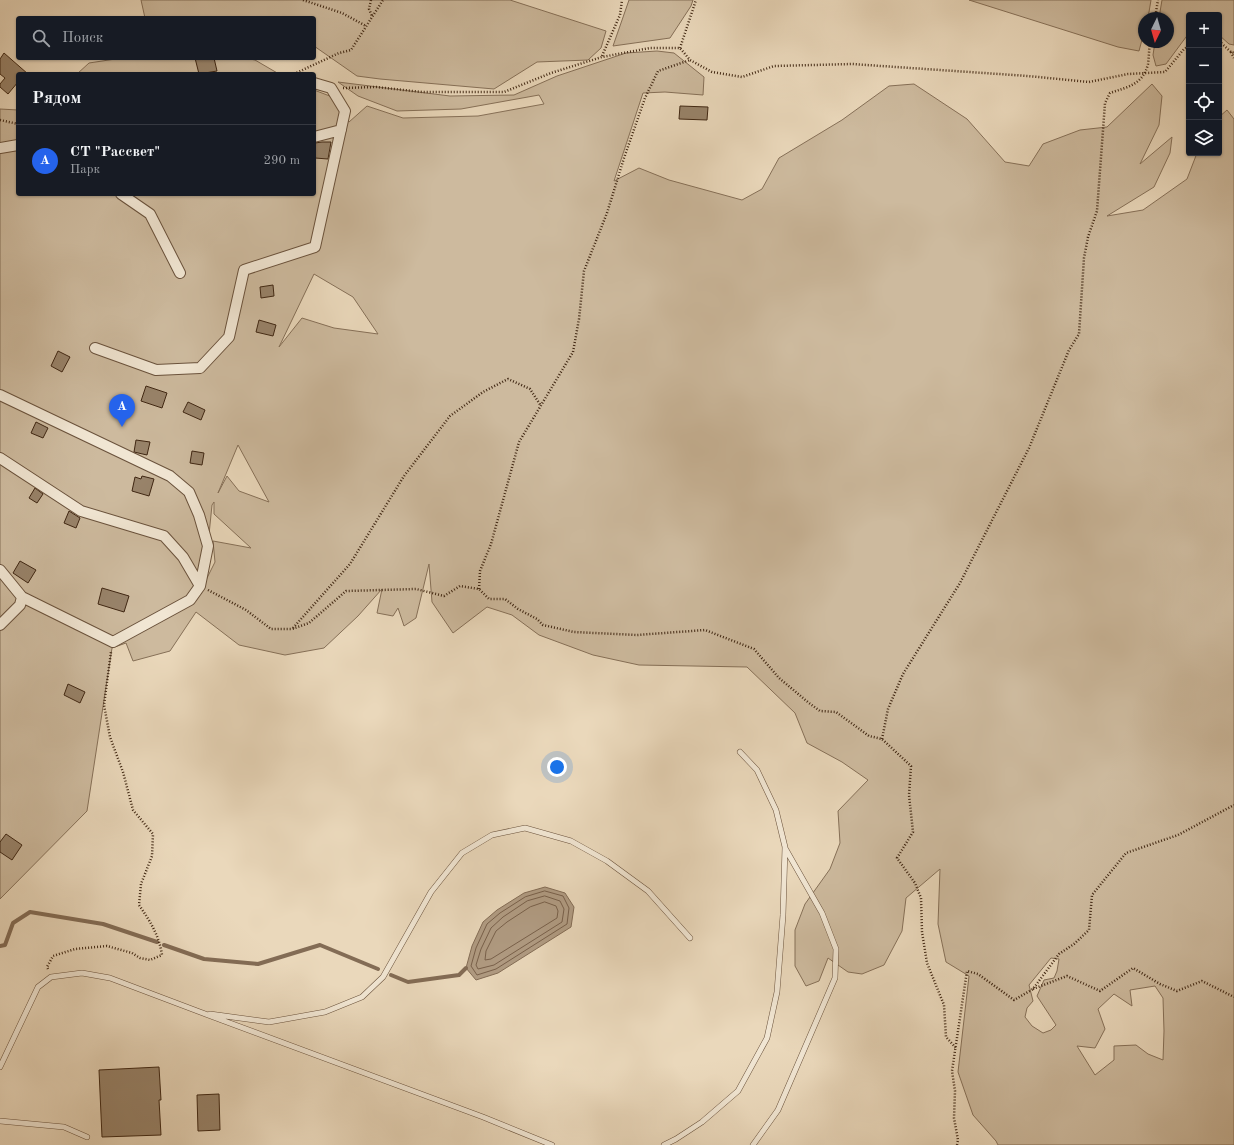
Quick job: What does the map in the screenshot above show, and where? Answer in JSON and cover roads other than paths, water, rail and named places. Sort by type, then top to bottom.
[{"type":"street","points":[[95,348],[156,370],[200,368],[229,336],[244,270],[315,247],[345,111],[331,88],[316,84]]},
{"type":"street","points":[[316,136],[341,130]]},
{"type":"street","points":[[0,148],[16,145]]},
{"type":"street","points":[[124,196],[150,214],[180,273]]},
{"type":"street","points":[[0,395],[170,476],[189,492],[199,515],[208,546],[200,586],[190,600],[113,642],[22,597],[0,570]]},
{"type":"street","points":[[0,458],[81,511],[164,536],[183,557],[200,586]]},
{"type":"street","points":[[0,625],[20,605],[22,597]]},
{"type":"lane","points":[[664,1145],[702,1122],[738,1091],[767,1038],[777,992],[783,915],[785,847],[776,810],[757,770],[740,752]]},
{"type":"lane","points":[[200,1012],[269,1022],[325,1012],[362,998],[383,977],[431,892],[462,853],[492,835],[525,828],[571,841],[607,861],[648,891],[690,938]]},
{"type":"lane","points":[[753,1145],[778,1110],[835,978],[836,949],[822,913],[785,847]]},
{"type":"lane","points":[[0,1066],[38,987],[51,977],[82,973],[110,978],[483,1117],[552,1145]]},
{"type":"lane","points":[[0,1121],[64,1127],[88,1137]]},
{"type":"water","points":[[545,887],[565,893],[574,907],[571,927],[498,973],[476,980],[466,968],[472,946],[483,922],[497,910],[524,893]]},
{"type":"waterway","points":[[0,946],[5,945],[13,923],[30,912],[103,924],[157,942]]},
{"type":"waterway","points":[[164,945],[204,959],[258,964],[320,945],[378,969]]},
{"type":"waterway","points":[[391,975],[408,982],[459,975],[466,968]]},
{"type":"place","name":"СТ \"Рассвет\"","points":[[122,427]]}]
